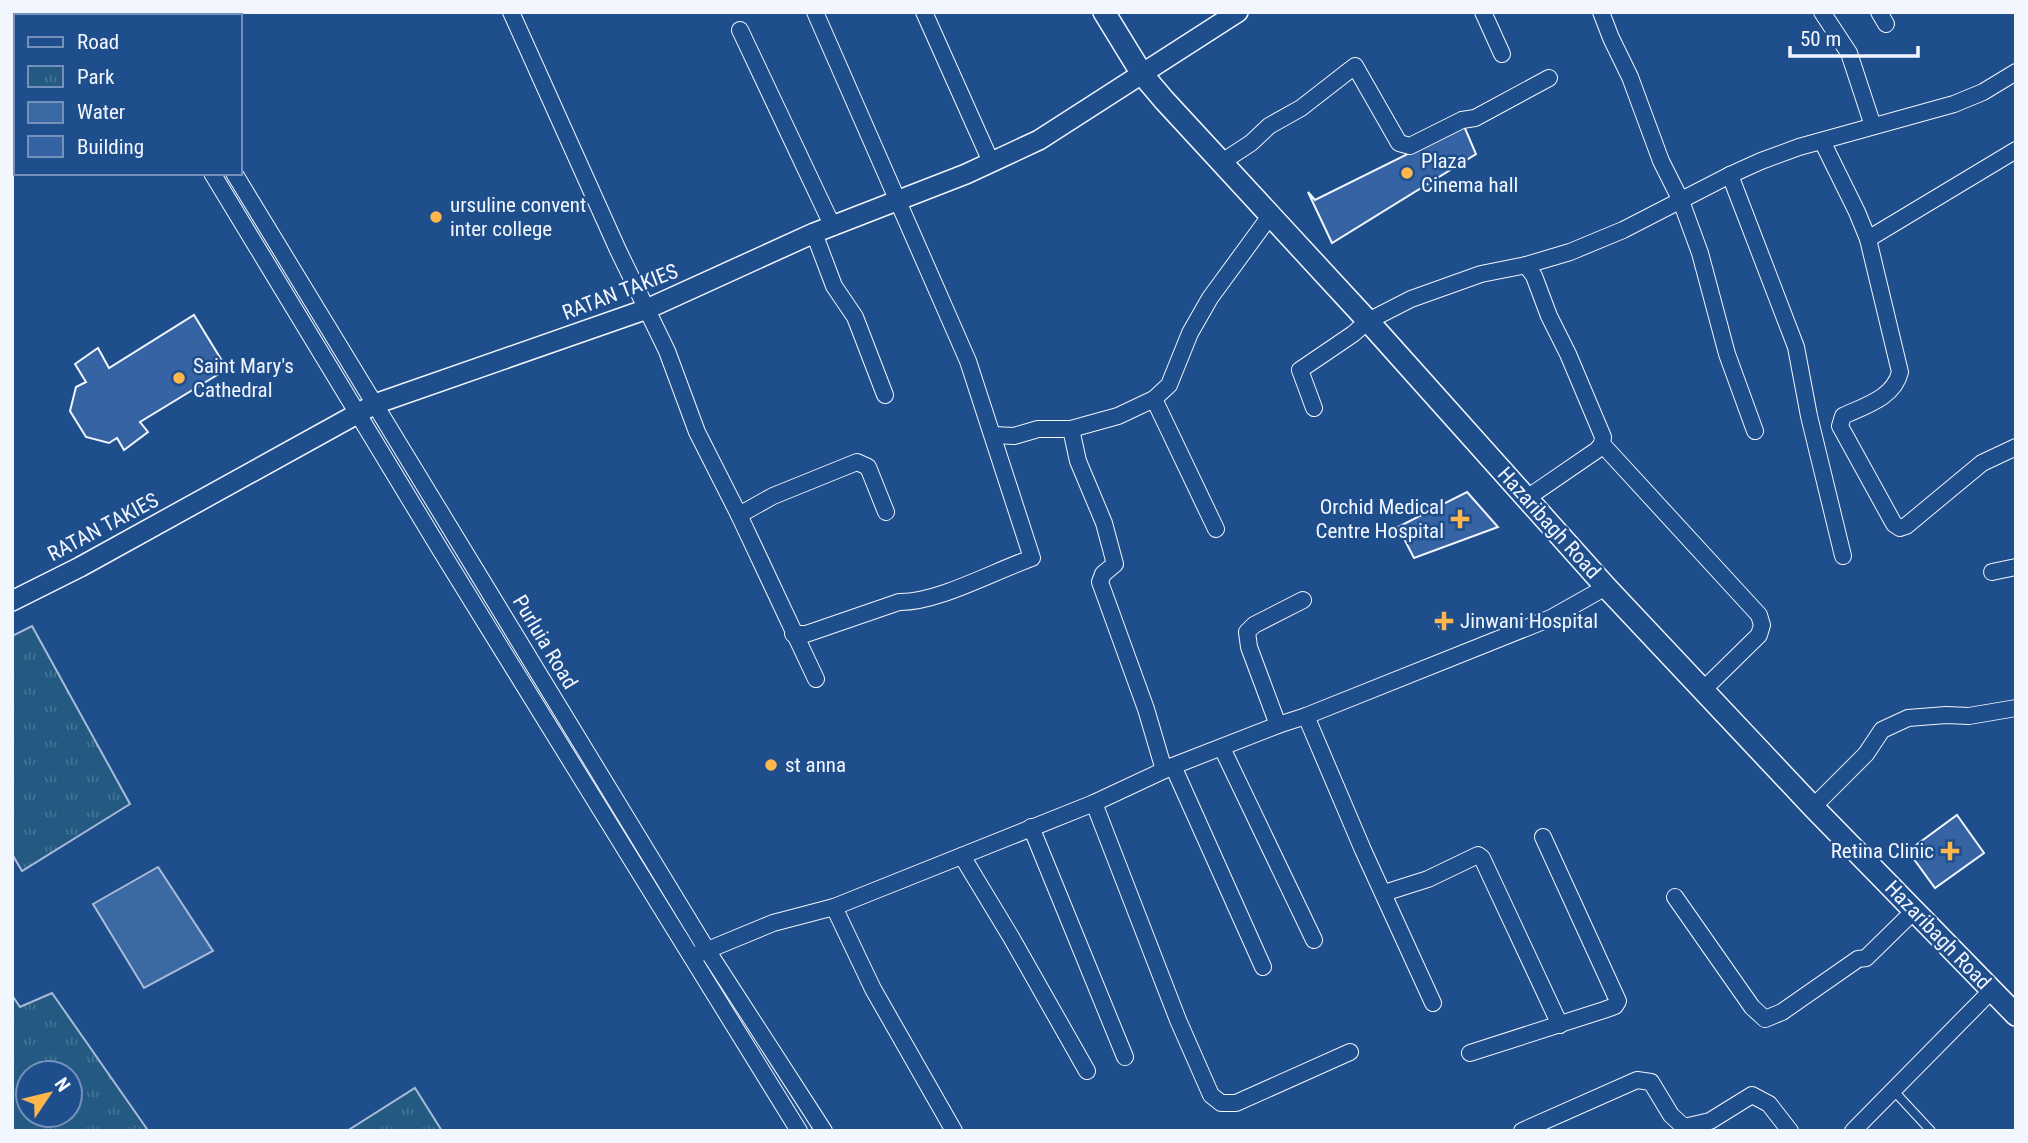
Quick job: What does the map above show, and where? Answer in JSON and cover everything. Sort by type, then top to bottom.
[{"type":"main road","name":"Hazaribagh Road","points":[[1104,12],[1142,74],[1606,587],[1812,807],[2016,1015]]},
{"type":"street","points":[[511,12],[667,351],[697,432],[816,679]]},
{"type":"street","points":[[793,634],[806,634],[899,601],[913,602],[1032,558],[968,361],[815,12]]},
{"type":"street","points":[[924,12],[991,162]]},
{"type":"street","name":"RATAN TAKIES","points":[[12,601],[80,567],[366,408],[647,309],[823,230],[898,202],[1039,140],[1238,12]]},
{"type":"street","points":[[1483,12],[1503,54]]},
{"type":"street","points":[[1601,12],[1630,77],[1661,161],[1681,201],[1700,253],[1727,354],[1755,431]]},
{"type":"street","points":[[1822,12],[1849,53],[1873,125]]},
{"type":"street","points":[[740,30],[823,230],[834,286],[855,317],[885,395]]},
{"type":"street","points":[[1222,162],[1251,143],[1269,126],[1301,108],[1355,66],[1399,144],[1410,146],[1462,120],[1475,118],[1549,78]]},
{"type":"street","points":[[1314,408],[1300,370],[1368,321],[1411,299],[1481,274],[1570,252],[1623,230],[1730,175],[1774,156],[1873,125],[1954,104],[1983,92],[2016,72]]},
{"type":"street","points":[[1822,141],[1868,239],[1900,372],[1893,388],[1882,397],[1843,416],[1840,426],[1894,524],[1900,528],[1906,526],[1982,463],[2016,447]]},
{"type":"street","points":[[1868,239],[2016,150]]},
{"type":"street","name":"Purluia Road","points":[[213,175],[366,408],[824,1131]]},
{"type":"street","name":"Purluia Road","points":[[235,175],[366,408],[691,958],[799,1131]]},
{"type":"street","points":[[1730,175],[1796,347],[1809,416],[1843,556]]},
{"type":"street","points":[[993,435],[1014,436],[1038,429],[1071,429],[1118,416],[1154,399],[1169,385],[1190,333],[1210,298],[1270,216]]},
{"type":"street","points":[[1526,265],[1534,276],[1603,437],[1597,450],[1527,498]]},
{"type":"street","points":[[1154,399],[1216,528]]},
{"type":"street","points":[[1071,429],[1078,461],[1104,523],[1115,564],[1103,574],[1100,582],[1169,768],[1263,967]]},
{"type":"street","points":[[1602,444],[1759,615],[1762,625],[1759,635],[1704,689]]},
{"type":"street","points":[[739,515],[773,496],[857,461],[868,467],[886,512]]},
{"type":"street","points":[[1992,572],[2016,567]]},
{"type":"street","points":[[691,958],[774,923],[834,907],[1094,803],[1169,768],[1551,618],[1606,587]]},
{"type":"street","points":[[1279,724],[1249,647],[1247,632],[1254,625],[1303,600]]},
{"type":"street","points":[[1812,807],[1866,754],[1882,730],[1908,718],[1969,716],[2016,708]]},
{"type":"street","points":[[1306,716],[1433,1003]]},
{"type":"street","points":[[1223,748],[1314,940]]},
{"type":"street","points":[[1094,803],[1178,1020],[1211,1095],[1222,1103],[1236,1103],[1350,1052]]},
{"type":"street","points":[[1031,827],[1125,1057]]},
{"type":"street","points":[[1470,1053],[1604,1010],[1615,1006],[1618,1001],[1543,836]]},
{"type":"street","points":[[1384,893],[1428,879],[1478,855],[1482,858],[1560,1025]]},
{"type":"street","points":[[962,856],[1087,1071]]},
{"type":"street","points":[[1675,897],[1752,1007],[1765,1019],[1782,1012],[1858,959],[1866,958],[1915,911]]},
{"type":"street","points":[[834,907],[873,989],[954,1131]]},
{"type":"street","points":[[1853,1131],[1992,990]]},
{"type":"street","points":[[1522,1131],[1637,1080],[1651,1082],[1683,1129],[1710,1121],[1752,1095],[1769,1104],[1790,1131]]},
{"type":"lane","points":[[1893,1090],[1931,1131]]},
{"type":"green space","points":[[32,626],[130,804],[22,871],[12,854],[12,636]]},
{"type":"green space","points":[[52,993],[147,1129],[12,1131],[12,995],[20,1007]]},
{"type":"green space","points":[[415,1088],[442,1131],[347,1131]]},
{"type":"water","points":[[158,867],[213,951],[144,988],[93,904]]},
{"type":"building","name":"Plaza Cinema hall","points":[[1464,126],[1476,154],[1332,243],[1308,192],[1315,200]]},
{"type":"building","points":[[194,315],[227,369],[140,422],[148,432],[124,450],[117,438],[109,443],[86,437],[70,411],[76,387],[86,382],[75,364],[98,348],[109,368]]},
{"type":"building","points":[[1467,492],[1498,527],[1414,558],[1398,527]]},
{"type":"building","points":[[1445,614],[1450,623],[1440,628],[1435,619]]},
{"type":"building","points":[[1957,815],[1984,853],[1935,888],[1908,851]]},
{"type":"place","name":"Plaza Cinema hall","points":[[1407,173]]},
{"type":"place","name":"ursuline convent inter college","points":[[436,217]]},
{"type":"place","name":"Saint Mary's Cathedral","points":[[179,378]]},
{"type":"place","name":"Orchid Medical Centre Hospital","points":[[1460,519]]},
{"type":"place","name":"Jinwani Hospital","points":[[1444,621]]},
{"type":"place","name":"st anna","points":[[771,765]]},
{"type":"place","name":"Retina Clinic","points":[[1950,851]]}]
